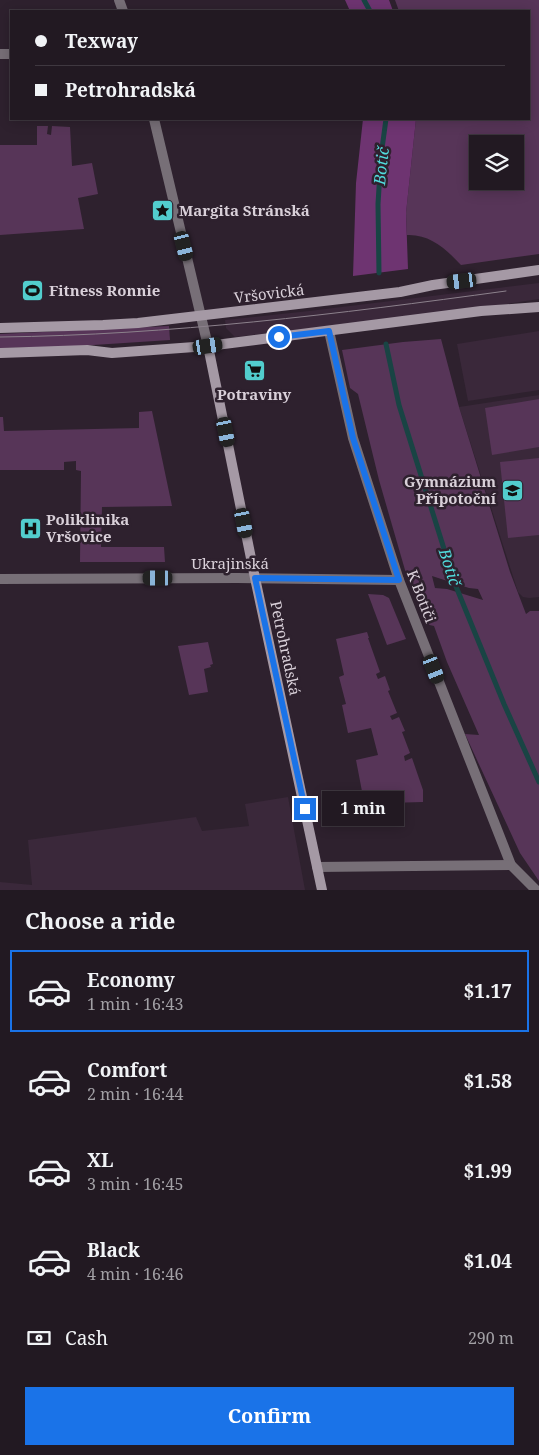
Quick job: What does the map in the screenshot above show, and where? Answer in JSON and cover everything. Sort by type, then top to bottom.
[{"type":"main road","name":"Vršovická","points":[[0,328],[112,325],[201,316],[400,292],[433,285],[539,270]]},
{"type":"main road","points":[[0,353],[88,350],[112,353],[208,346],[482,312],[539,307]]},
{"type":"main road","name":"Petrohradská","points":[[208,346],[255,578],[322,890]]},
{"type":"street","name":"Petrohradská","points":[[154,120],[208,346]]},
{"type":"street","name":"K Botiči","points":[[329,331],[353,438],[399,580],[511,865],[536,890]]},
{"type":"street","name":"Ukrajinská","points":[[0,579],[255,578],[399,580]]},
{"type":"street","points":[[317,867],[511,865]]},
{"type":"shaded area","points":[[345,0],[389,0],[393,10],[350,10]]},
{"type":"shaded area","points":[[395,0],[539,0],[539,254],[461,265],[443,248],[430,240],[415,235],[407,235],[406,213],[416,120],[530,120],[530,10],[399,10]]},
{"type":"shaded area","points":[[363,120],[416,120],[406,213],[408,269],[353,276],[356,183]]},
{"type":"shaded area","points":[[37,126],[48,126],[47,134],[51,135],[52,126],[70,127],[72,166],[92,163],[98,194],[78,198],[84,229],[0,235],[0,145],[37,145]]},
{"type":"shaded area","points":[[539,283],[539,299],[473,309],[235,337],[226,328],[225,320]]},
{"type":"shaded area","points":[[169,326],[170,340],[63,347],[0,348],[0,334]]},
{"type":"shaded area","points":[[539,331],[539,390],[468,401],[457,344]]},
{"type":"shaded area","points":[[441,339],[459,407],[510,572],[526,614],[530,611],[539,611],[539,881],[520,853],[465,734],[479,735],[447,662],[434,626],[425,624],[405,570],[379,480],[358,394],[350,388],[342,350]],"holes":[[[432,576],[478,589],[483,600],[447,589],[435,588]]]},
{"type":"shaded area","name":"Gymnázium Přípotoční","points":[[539,395],[539,597],[529,598],[523,597],[518,592],[459,407]]},
{"type":"shaded area","points":[[539,399],[539,447],[492,455],[485,408]]},
{"type":"shaded area","points":[[152,411],[172,506],[102,507],[101,547],[164,547],[165,562],[80,562],[81,471],[76,470],[76,461],[64,462],[64,470],[0,470],[0,417],[3,417],[4,431],[139,428],[139,412]]},
{"type":"shaded area","points":[[539,458],[539,535],[508,538],[500,462]]},
{"type":"shaded area","points":[[368,594],[383,595],[389,598],[406,639],[387,645]]},
{"type":"shaded area","points":[[367,632],[380,672],[376,674],[378,679],[385,676],[390,690],[388,691],[397,713],[390,716],[392,720],[399,717],[405,731],[402,732],[410,753],[404,756],[405,761],[412,758],[423,790],[423,802],[388,803],[388,806],[365,807],[356,760],[378,755],[371,728],[348,733],[342,705],[346,704],[339,677],[344,675],[336,639]]},
{"type":"shaded area","points":[[208,642],[213,664],[210,665],[211,667],[204,669],[208,692],[189,695],[178,646]]},
{"type":"shaded area","points":[[288,797],[305,890],[0,890],[0,882],[32,885],[28,840],[196,817],[202,831],[249,826],[245,804]]},
{"type":"waterway","name":"Botič","points":[[364,0],[369,10]]},
{"type":"waterway","name":"Botič","points":[[379,273],[378,204],[386,120]]},
{"type":"waterway","name":"Botič","points":[[386,344],[399,405],[455,584],[504,704],[539,782]]},
{"type":"tram line","points":[[0,337],[191,328],[380,308],[506,291]]},
{"type":"place","name":"Margita Stránská","points":[[163,210]]},
{"type":"place","name":"Fitness Ronnie","points":[[33,290]]},
{"type":"place","name":"Potraviny","points":[[254,371]]},
{"type":"place","name":"Gymnázium Přípotoční","points":[[512,490]]},
{"type":"place","name":"Poliklinika Vršovice","points":[[30,528]]},
{"type":"route","points":[[279,337],[329,331],[353,438],[399,580],[255,578],[305,809]]}]
